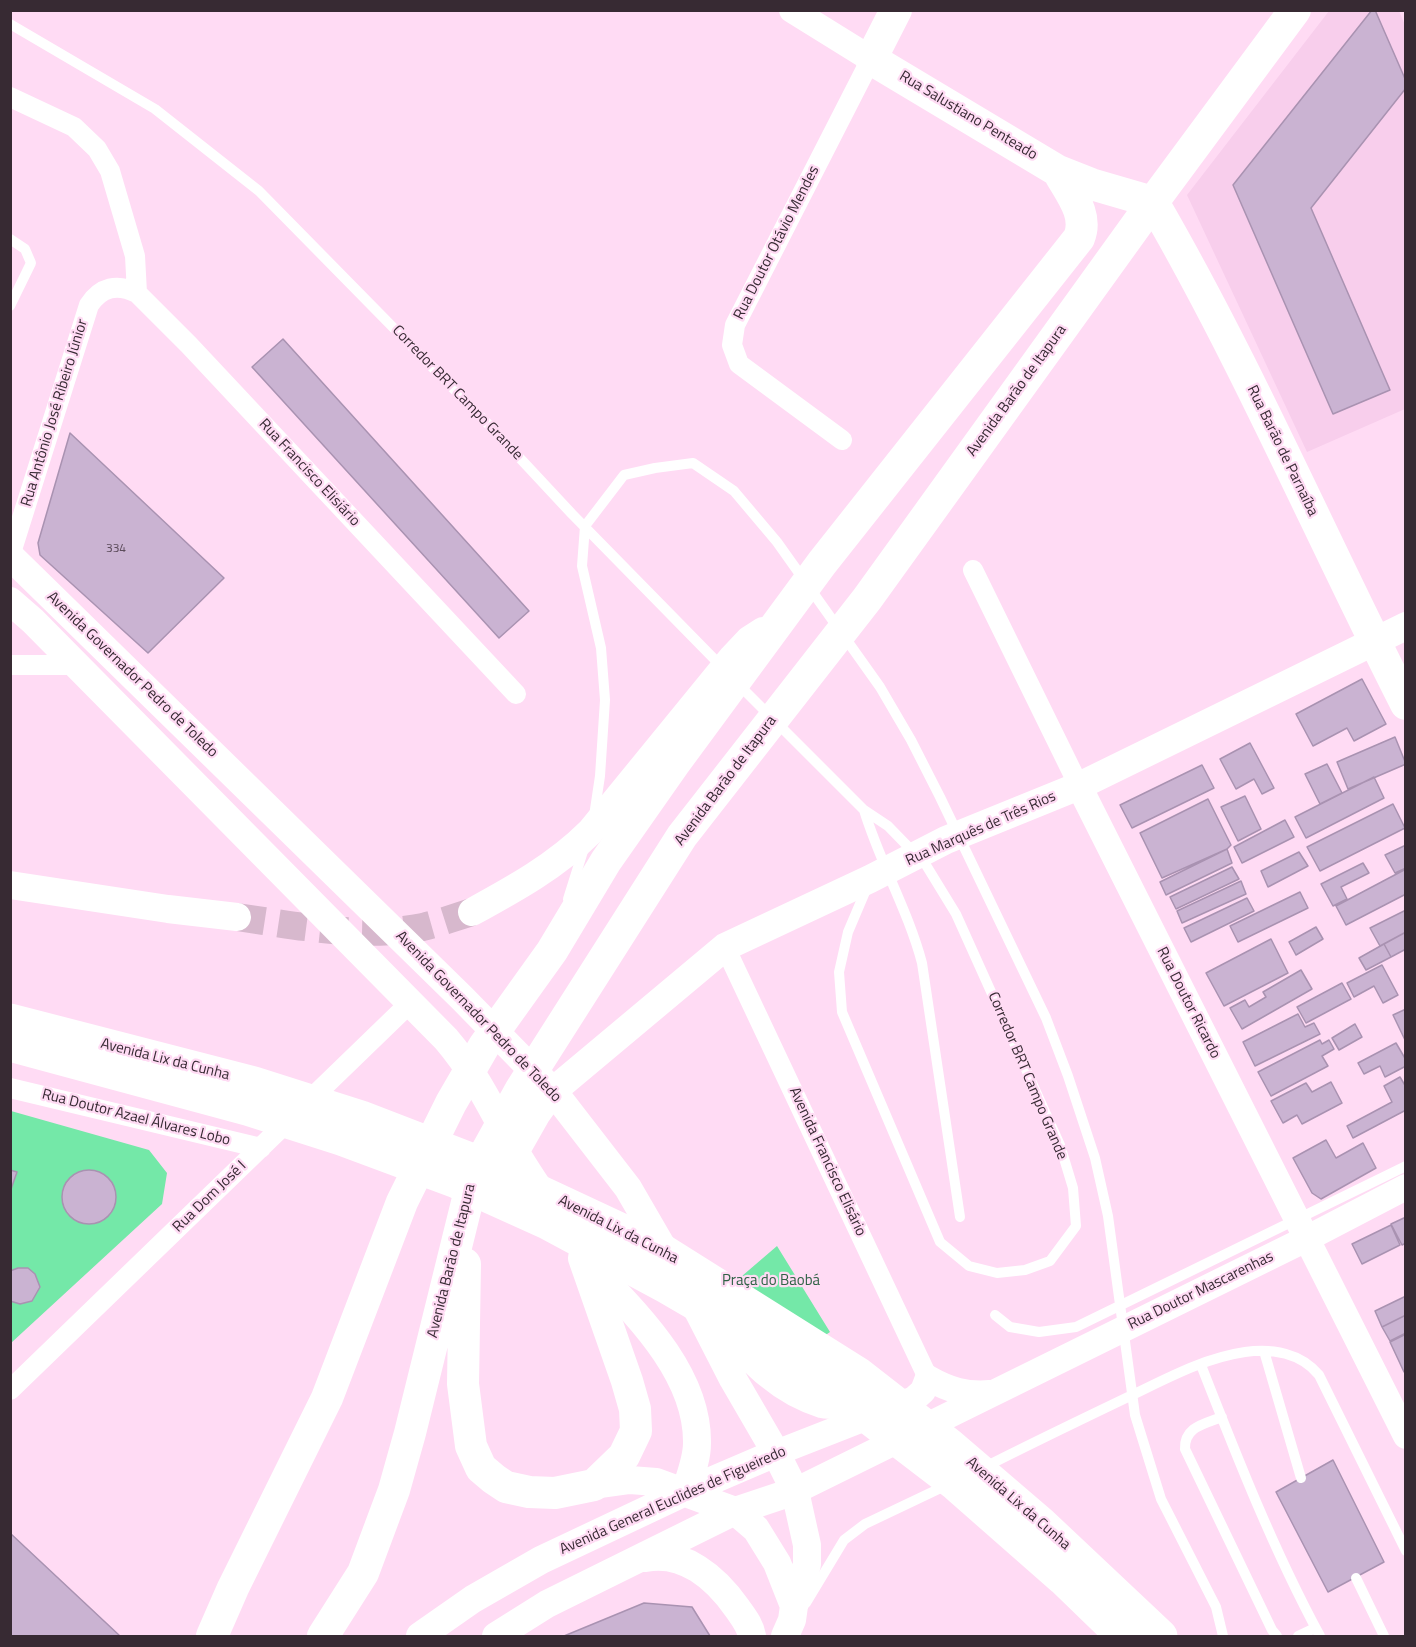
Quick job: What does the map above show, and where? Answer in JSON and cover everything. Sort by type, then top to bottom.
[{"type":"highway","name":"Avenida Lix da Cunha","points":[[10,1020],[250,1096],[342,1139],[454,1181],[548,1223],[666,1287],[771,1348],[858,1410],[956,1485],[1063,1579],[1122,1636]]},
{"type":"highway","name":"Avenida Lix da Cunha","points":[[10,1045],[361,1117],[470,1159],[654,1245],[868,1381],[950,1445],[1041,1523],[1161,1636]]},
{"type":"main road","name":"Rua Doutor Otávio Mendes","points":[[871,59],[896,10]]},
{"type":"main road","name":"Avenida Barão de Itapura","points":[[323,1636],[363,1573],[394,1490],[474,1174],[521,1089],[682,836],[867,599],[1153,202],[1295,10]]},
{"type":"main road","name":"Rua Salustiano Penteado","points":[[871,59],[1058,171],[1091,184],[1153,202]]},
{"type":"main road","points":[[212,1636],[232,1588],[327,1398],[402,1202],[451,1103],[484,1046],[552,951],[624,833],[674,764],[822,563],[1079,238],[1084,227],[1082,214],[1058,171]]},
{"type":"main road","name":"Rua Barão de Parnaíba","points":[[1153,202],[1176,241],[1278,439],[1406,704]]},
{"type":"main road","name":"Avenida Governador Pedro de Toledo","points":[[10,556],[462,998],[549,1087],[628,1188],[686,1288],[795,1491],[807,1545],[807,1564],[790,1625]]},
{"type":"main road","name":"Avenida Governador Pedro de Toledo","points":[[10,601],[33,621],[463,1058],[481,1085],[512,1145],[584,1258],[638,1317],[679,1375],[690,1398],[696,1427],[695,1461],[686,1492]]},
{"type":"main road","points":[[472,912],[517,888],[570,852],[590,832],[732,658],[749,640],[778,624]]},
{"type":"main road","name":"Rua Marquês de Três Rios","points":[[512,1145],[536,1115],[549,1087],[725,947],[870,879],[946,840],[1079,786],[1406,626]]},
{"type":"main road","points":[[10,885],[237,917]]},
{"type":"main road","points":[[474,1174],[464,1276],[463,1384],[471,1446],[481,1468],[506,1487],[529,1492],[555,1493],[630,1480],[656,1482],[735,1511],[756,1529],[777,1563],[790,1625]]},
{"type":"main road","points":[[584,1258],[635,1409],[636,1431],[624,1456],[594,1485]]},
{"type":"main road","points":[[686,1288],[760,1369],[787,1389],[824,1404],[896,1406]]},
{"type":"main road","name":"Avenida General Euclides de Figueiredo","points":[[420,1636],[473,1599],[541,1560],[686,1492],[776,1454]]},
{"type":"main road","points":[[496,1636],[548,1604],[735,1511],[795,1491]]},
{"type":"main road","points":[[640,1559],[657,1556],[683,1561],[711,1576],[750,1627],[752,1636]]},
{"type":"main road","points":[[197,1636],[232,1588]]},
{"type":"street","name":"Rua Salustiano Penteado","points":[[792,10],[871,59]]},
{"type":"street","name":"Rua Doutor Otávio Mendes","points":[[842,440],[739,364],[732,345],[735,326],[871,59]]},
{"type":"street","points":[[10,97],[74,127],[97,148],[110,171],[135,256],[137,293]]},
{"type":"street","name":"Rua Antônio José Ribeiro Júnior","points":[[10,556],[90,304],[97,293],[104,289],[123,288],[137,293]]},
{"type":"street","name":"Rua Francisco Elisiário","points":[[137,293],[516,694]]},
{"type":"street","name":"Rua Doutor Ricardo","points":[[973,570],[1406,1436]]},
{"type":"street","points":[[10,665],[76,665]]},
{"type":"street","name":"Avenida Francisco Elisário","points":[[725,947],[928,1378]]},
{"type":"street","name":"Rua Dom José I","points":[[10,1390],[410,1003]]},
{"type":"street","name":"Rua Doutor Azael Álvares Lobo","points":[[10,1088],[261,1149]]},
{"type":"street","name":"Rua Doutor Mascarenhas","points":[[795,1491],[996,1392],[1301,1229],[1406,1187]]},
{"type":"street","points":[[928,1378],[953,1391],[979,1394],[996,1392]]},
{"type":"street","name":"Avenida General Euclides de Figueiredo","points":[[776,1454],[919,1395],[927,1385],[928,1378]]},
{"type":"lane","name":"Corredor BRT Campo Grande","points":[[10,24],[155,109],[259,191],[815,762],[864,810],[888,826],[926,865],[956,914],[1060,1145],[1073,1188],[1076,1226],[1050,1261],[1025,1270],[997,1273],[969,1266],[940,1242],[842,1012],[839,972],[848,932],[870,879]]},
{"type":"lane","points":[[10,240],[25,249],[31,263],[11,301]]},
{"type":"lane","points":[[552,951],[590,832],[600,776],[605,700],[601,648],[582,566],[585,526],[624,475],[693,463],[734,491],[777,542],[880,687],[940,796],[1046,1018],[1095,1158],[1108,1216],[1133,1406],[1161,1499],[1216,1607],[1223,1636]]},
{"type":"lane","name":"Corredor BRT Campo Grande","points":[[864,810],[872,835],[915,933],[922,963],[960,1217]]},
{"type":"lane","points":[[995,1315],[1010,1327],[1039,1332],[1076,1327],[1301,1229],[1353,1193],[1406,1166]]},
{"type":"lane","points":[[1264,1351],[1301,1478]]},
{"type":"lane","points":[[790,1625],[813,1594],[844,1540],[864,1524],[1182,1371],[1226,1356],[1264,1351],[1297,1356],[1312,1366],[1319,1375],[1334,1401],[1406,1551]]},
{"type":"lane","points":[[1201,1365],[1255,1501],[1318,1632],[1298,1636]]},
{"type":"lane","points":[[1222,1417],[1192,1429],[1184,1440],[1185,1449],[1272,1630],[1277,1636]]},
{"type":"lane","points":[[1356,1578],[1384,1636]]},
{"type":"shaded area","points":[[1329,11],[1372,11],[1233,185],[1333,414],[1390,390],[1311,208],[1405,88],[1405,409],[1307,452],[1187,195]]},
{"type":"shaded area","points":[[1375,11],[1399,11],[1405,25],[1405,81]]},
{"type":"green space","points":[[11,1111],[149,1150],[167,1173],[162,1204],[11,1343]]},
{"type":"green space","name":"Praça do Baobá","points":[[777,1246],[830,1332],[817,1341],[735,1282]]},
{"type":"building","points":[[1372,10],[1375,10],[1406,81],[1406,88],[1311,208],[1390,390],[1333,414],[1233,185]]},
{"type":"building","points":[[283,339],[529,611],[499,638],[252,367]]},
{"type":"building","points":[[70,433],[224,578],[148,653],[40,555],[38,543]]},
{"type":"building","points":[[1362,679],[1386,724],[1354,741],[1347,728],[1313,746],[1296,714]]},
{"type":"building","points":[[1395,737],[1406,764],[1348,789],[1337,762]]},
{"type":"building","points":[[1250,743],[1274,788],[1262,794],[1254,779],[1236,789],[1220,759]]},
{"type":"building","points":[[1327,764],[1342,793],[1320,804],[1305,774]]},
{"type":"building","points":[[1202,765],[1214,788],[1132,828],[1120,805]]},
{"type":"building","points":[[1374,777],[1384,798],[1306,838],[1295,817]]},
{"type":"building","points":[[1245,796],[1261,829],[1238,841],[1221,807]]},
{"type":"building","points":[[1208,799],[1231,845],[1227,849],[1162,878],[1140,833]]},
{"type":"building","points":[[1393,804],[1405,828],[1320,871],[1307,847]]},
{"type":"building","points":[[1285,820],[1294,837],[1242,863],[1234,847]]},
{"type":"building","points":[[1406,845],[1406,868],[1395,873],[1385,855]]},
{"type":"building","points":[[1227,849],[1232,863],[1166,895],[1160,882]]},
{"type":"building","points":[[1299,852],[1308,866],[1268,887],[1261,871]]},
{"type":"building","points":[[1363,863],[1369,873],[1341,887],[1347,899],[1333,906],[1321,884]]},
{"type":"building","points":[[1232,867],[1239,879],[1176,909],[1170,897]]},
{"type":"building","points":[[1406,869],[1406,894],[1346,925],[1336,906]]},
{"type":"building","points":[[1241,881],[1246,894],[1182,923],[1177,911]]},
{"type":"building","points":[[1300,892],[1308,908],[1238,942],[1230,926]]},
{"type":"building","points":[[1247,898],[1254,911],[1191,942],[1184,928]]},
{"type":"building","points":[[1406,910],[1406,932],[1380,946],[1370,928]]},
{"type":"building","points":[[1316,927],[1323,939],[1296,955],[1289,942]]},
{"type":"building","points":[[1406,932],[1406,949],[1391,957],[1384,944]]},
{"type":"building","points":[[1271,939],[1288,973],[1224,1006],[1206,973]]},
{"type":"building","points":[[1384,944],[1391,957],[1366,970],[1359,958]]},
{"type":"building","points":[[1382,965],[1398,995],[1383,1003],[1374,986],[1354,997],[1347,983]]},
{"type":"building","points":[[1301,970],[1312,989],[1242,1029],[1230,1008],[1245,1000],[1249,1007],[1266,997],[1263,992]]},
{"type":"building","points":[[1342,983],[1351,999],[1306,1023],[1297,1007]]},
{"type":"building","points":[[1406,1009],[1406,1040],[1405,1040],[1393,1015]]},
{"type":"building","points":[[1298,1014],[1305,1027],[1314,1023],[1320,1034],[1255,1066],[1243,1042]]},
{"type":"building","points":[[1355,1024],[1362,1037],[1339,1050],[1332,1038]]},
{"type":"building","points":[[1320,1040],[1322,1044],[1329,1040],[1334,1049],[1322,1056],[1328,1066],[1271,1096],[1258,1072]]},
{"type":"building","points":[[1396,1043],[1406,1060],[1406,1066],[1385,1077],[1380,1066],[1364,1074],[1358,1063]]},
{"type":"building","points":[[1400,1077],[1406,1087],[1406,1110],[1353,1138],[1347,1126],[1392,1102],[1384,1086]]},
{"type":"building","points":[[1331,1082],[1342,1103],[1302,1124],[1297,1115],[1283,1123],[1271,1101],[1306,1083],[1312,1092]]},
{"type":"building","points":[[1326,1140],[1336,1158],[1363,1143],[1376,1168],[1321,1199],[1312,1193],[1293,1158]]},
{"type":"building","points":[[10,1170],[17,1172],[10,1192]]},
{"type":"building","points":[[89,1170],[99,1172],[108,1178],[114,1187],[116,1197],[114,1207],[108,1216],[99,1222],[89,1224],[79,1222],[70,1216],[64,1207],[62,1197],[64,1187],[70,1178],[79,1172]]},
{"type":"building","points":[[1406,1217],[1406,1243],[1402,1245],[1391,1224]]},
{"type":"building","points":[[1391,1225],[1400,1245],[1362,1264],[1352,1244]]},
{"type":"building","points":[[28,1268],[35,1274],[40,1287],[32,1301],[20,1304],[10,1301],[10,1271]]},
{"type":"building","points":[[1406,1296],[1406,1315],[1382,1327],[1375,1311]]},
{"type":"building","points":[[1406,1315],[1406,1333],[1390,1341],[1382,1327]]},
{"type":"building","points":[[1406,1334],[1406,1371],[1404,1372],[1390,1342]]},
{"type":"building","points":[[1333,1460],[1384,1562],[1328,1592],[1276,1492]]},
{"type":"building","points":[[10,1533],[120,1636],[10,1636]]},
{"type":"building","points":[[644,1603],[692,1607],[710,1636],[564,1636]]},
{"type":"tunnel","points":[[237,917],[330,930],[376,932],[423,927],[472,912]]}]
